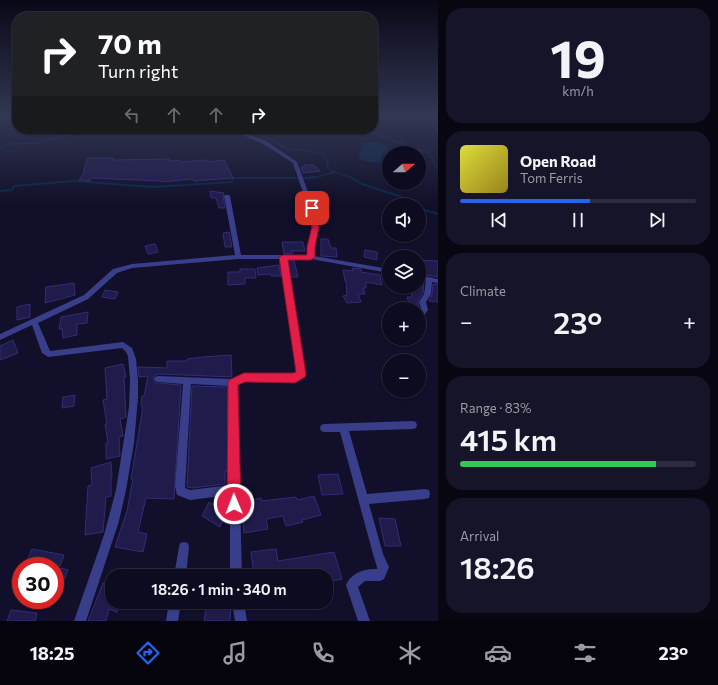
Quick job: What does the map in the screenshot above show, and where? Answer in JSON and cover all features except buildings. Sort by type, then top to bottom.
[{"type":"street","points":[[270,146],[295,162],[315,219],[316,227],[311,247],[311,257]]},
{"type":"street","points":[[227,196],[238,257]]},
{"type":"street","points":[[0,337],[86,297],[109,275],[122,268],[148,264],[238,257],[311,257],[382,270]]},
{"type":"street","points":[[158,379],[233,383],[244,377],[295,378],[301,374],[283,257]]},
{"type":"street","points":[[426,278],[438,280]]},
{"type":"street","points":[[422,302],[427,297],[429,290],[429,278]]},
{"type":"street","points":[[34,322],[45,352],[48,354],[123,345],[128,348],[132,354],[134,379],[133,417],[118,506],[80,621]]},
{"type":"street","points":[[187,381],[180,486],[181,491],[190,495],[234,489]]},
{"type":"street","points":[[233,383],[236,569]]},
{"type":"street","points":[[324,428],[344,429],[413,425]]},
{"type":"street","points":[[344,429],[378,554],[383,567],[380,575],[369,573],[358,578],[352,585],[364,621]]},
{"type":"street","points":[[364,499],[425,494]]},
{"type":"street","points":[[181,569],[184,547]]},
{"type":"street","points":[[172,621],[174,609]]},
{"type":"street","points":[[239,609],[241,621]]},
{"type":"water","points":[[362,146],[385,146],[382,146],[381,162],[375,163],[358,159]]},
{"type":"waterway","points":[[0,148],[4,146]]},
{"type":"waterway","points":[[282,146],[287,149],[308,151],[324,155],[328,163],[327,167],[335,172]]},
{"type":"waterway","points":[[409,146],[429,153],[438,169]]},
{"type":"waterway","points":[[316,177],[303,178],[314,178],[335,172]]},
{"type":"waterway","points":[[335,172],[351,178]]},
{"type":"waterway","points":[[0,191],[12,190],[14,186],[74,181],[152,187],[232,182],[233,178],[297,178]]},
{"type":"waterway","points":[[351,178],[362,184],[402,198]]},
{"type":"waterway","points":[[426,210],[438,214]]},
{"type":"route","points":[[234,504],[233,383],[244,377],[295,378],[302,372],[291,314],[283,257],[311,257],[310,253],[316,227],[312,208]]}]
